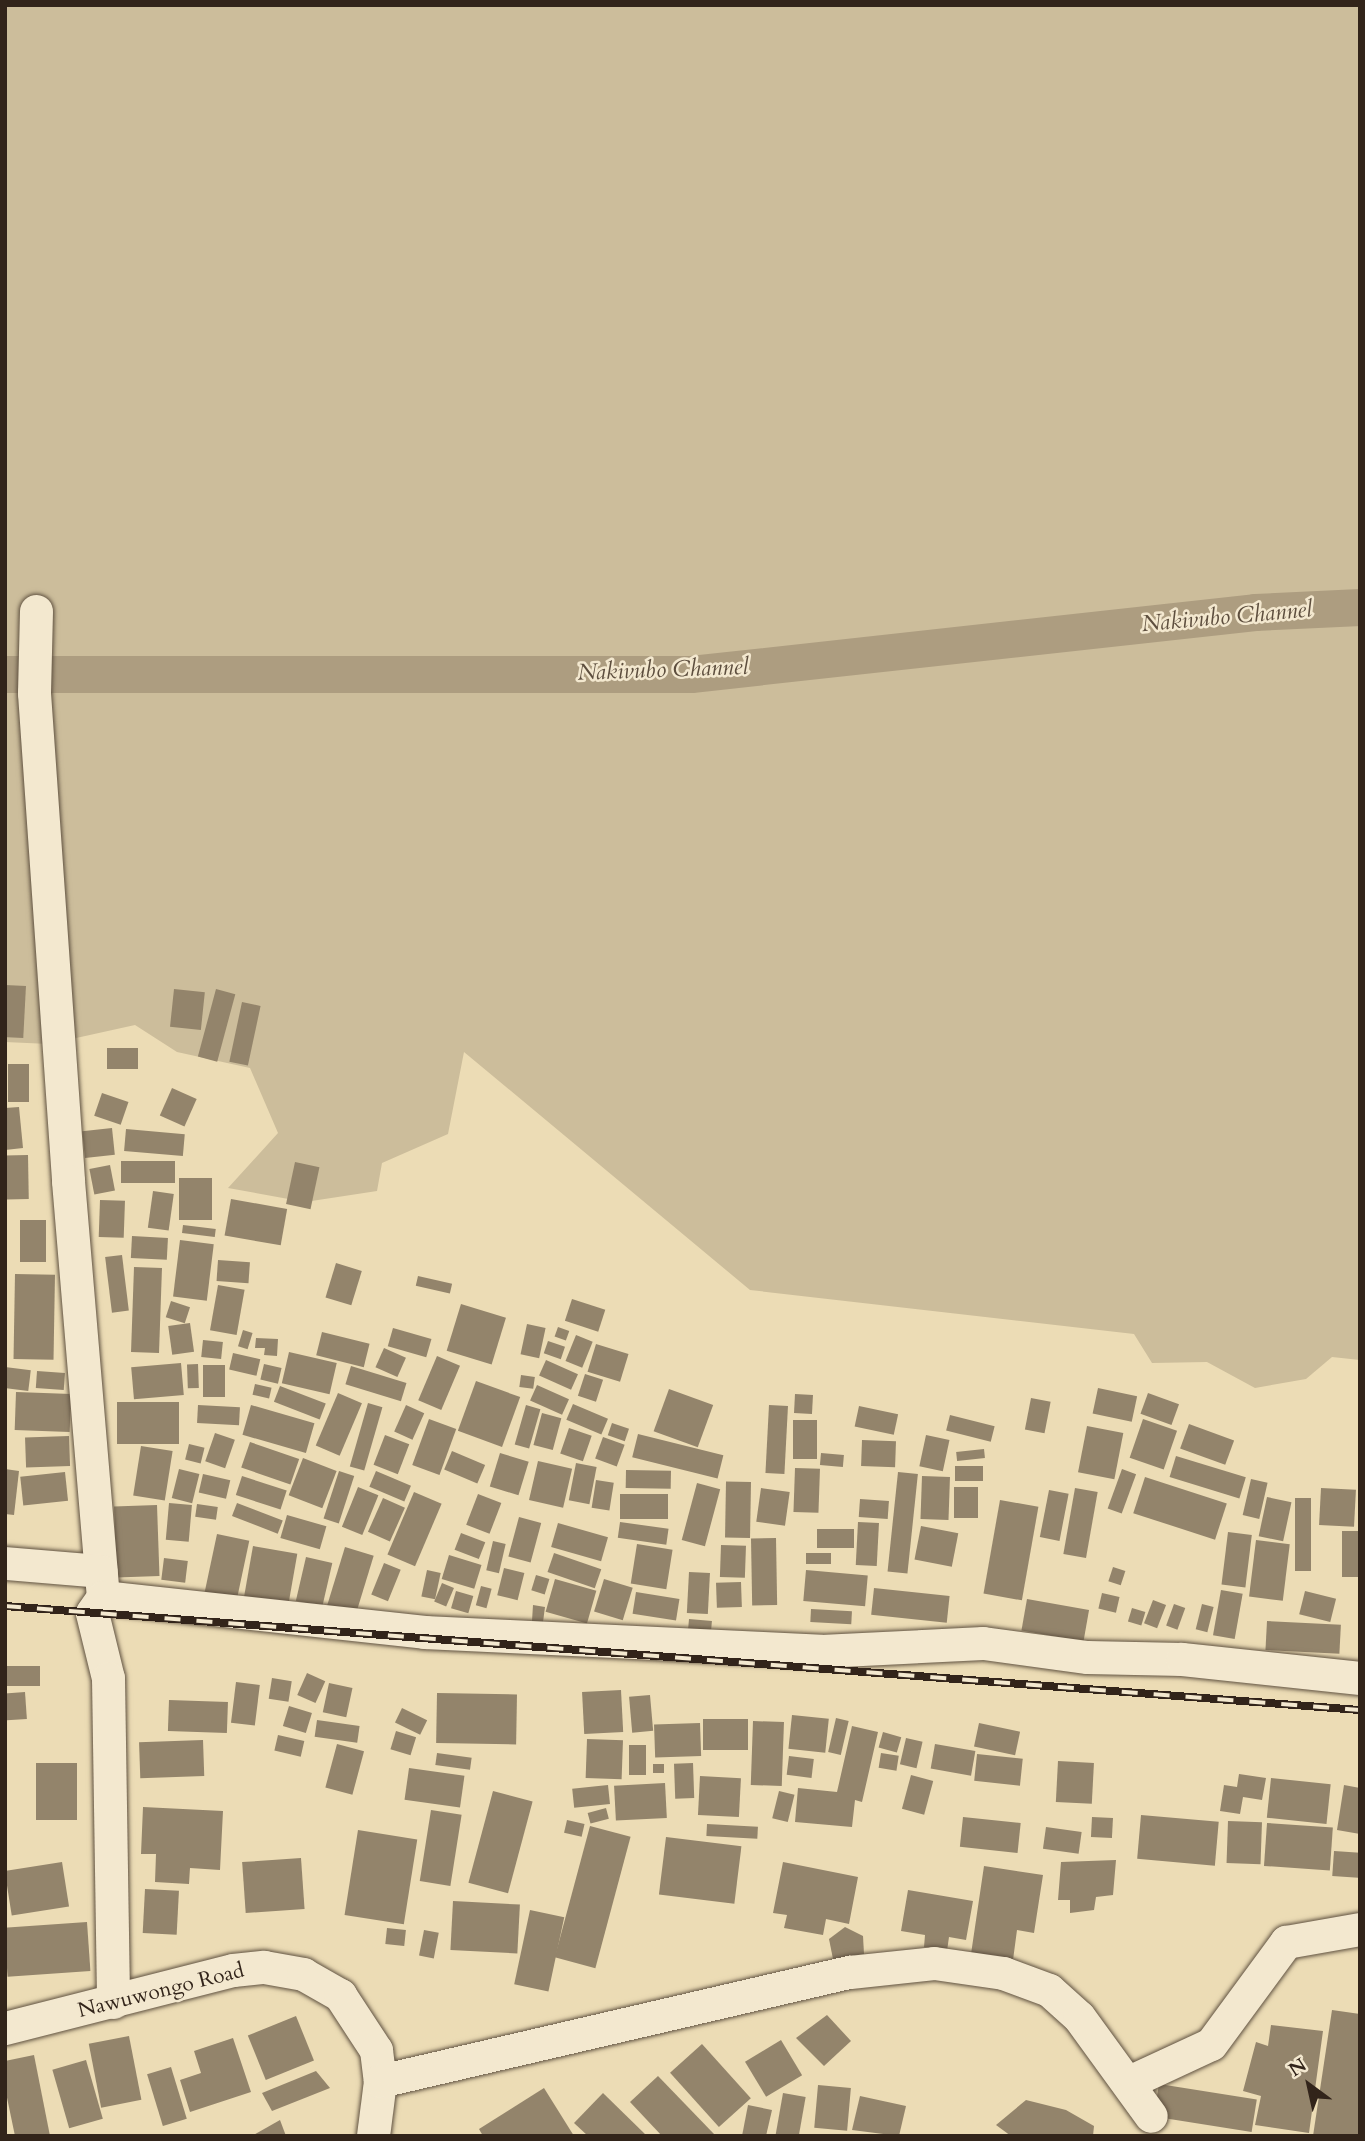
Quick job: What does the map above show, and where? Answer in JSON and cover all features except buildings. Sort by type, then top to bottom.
[{"type":"street","points":[[34,616],[34,693],[102,1584],[92,1613],[108,1678],[113,2002]]},
{"type":"street","points":[[5,1563],[102,1584],[424,1632],[821,1651],[983,1643],[1087,1657],[1182,1660],[1360,1678]]},
{"type":"street","points":[[1129,2081],[1211,2043],[1286,1942],[1360,1929]]},
{"type":"street","points":[[380,2081],[908,1962],[967,1965],[1049,1990],[1079,2017],[1129,2081],[1151,2116]]},
{"type":"street","name":"Nawuwongo Road","points":[[5,2028],[233,1970],[264,1967],[303,1975],[340,1995],[376,2050],[380,2081],[373,2136]]},
{"type":"shaded area","points":[[5,5],[1360,5],[1360,1360],[1332,1357],[1306,1379],[1255,1388],[1207,1362],[1152,1363],[1134,1334],[750,1290],[464,1052],[448,1134],[382,1163],[377,1191],[305,1202],[228,1188],[278,1133],[250,1068],[177,1052],[135,1025],[49,1044],[5,1042]]},
{"type":"waterway","name":"Nakivubo Channel","points":[[5,674],[691,674],[1255,612],[1360,607]]},
{"type":"railway","points":[[5,1606],[1360,1710]]}]
